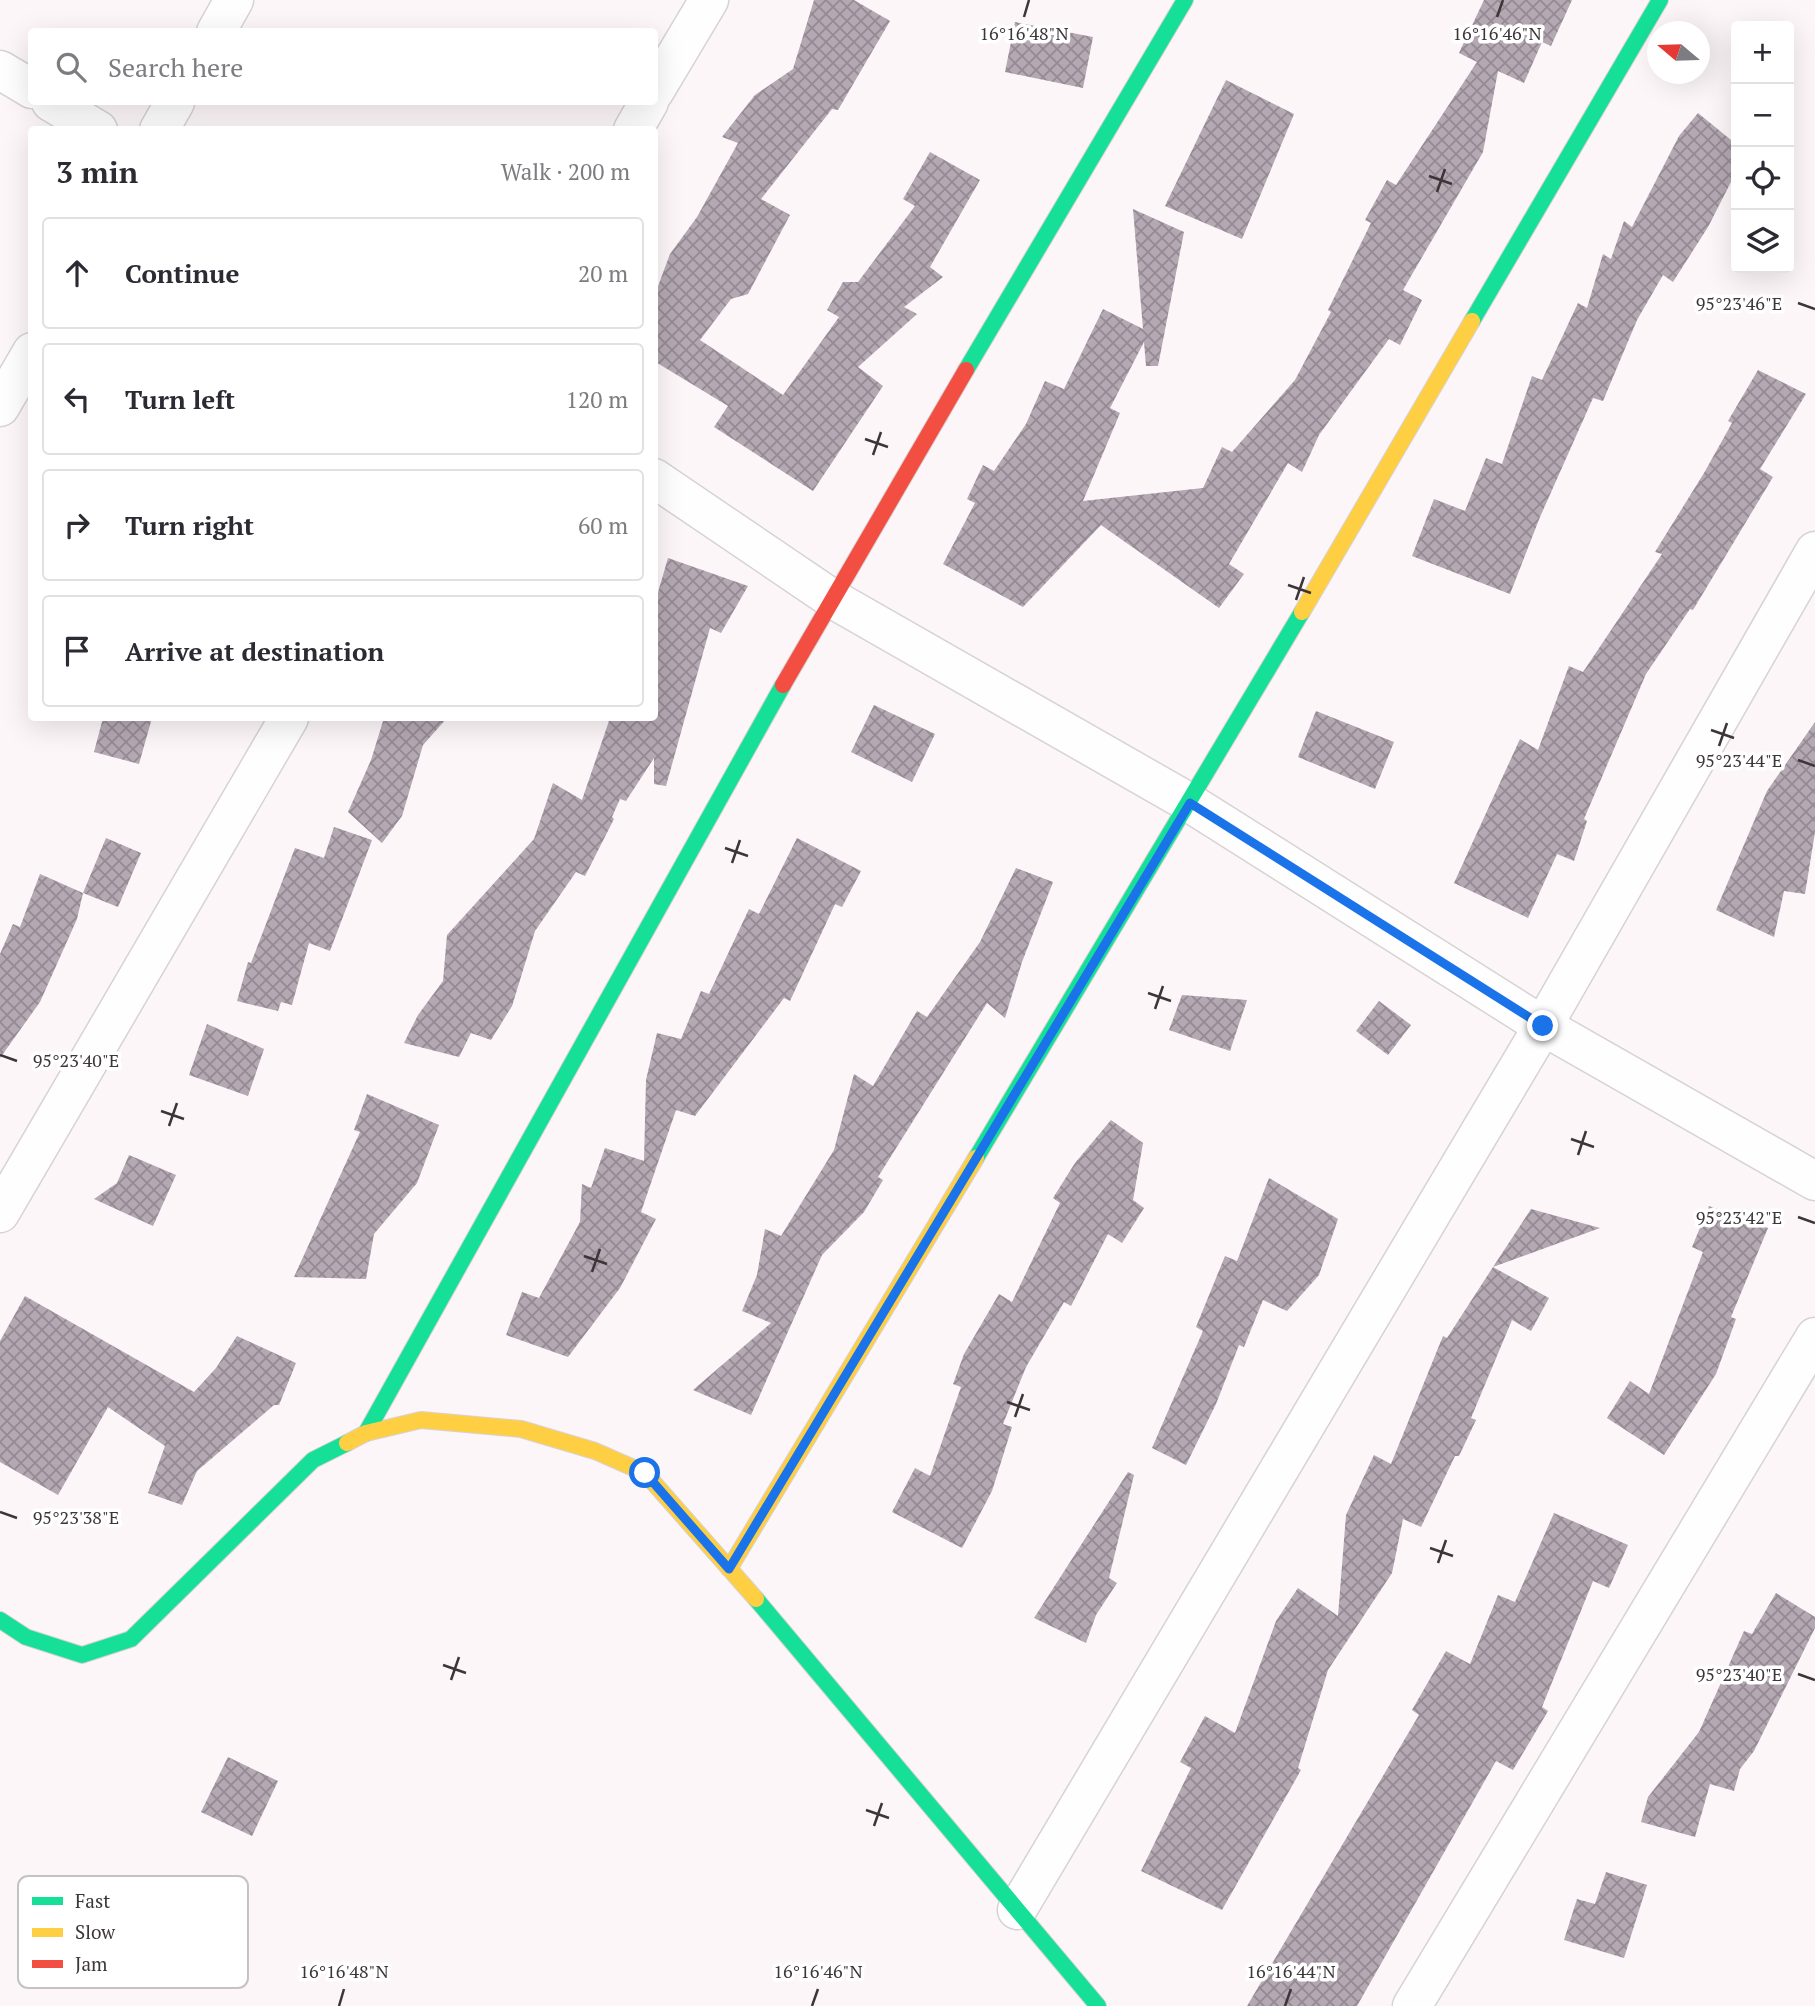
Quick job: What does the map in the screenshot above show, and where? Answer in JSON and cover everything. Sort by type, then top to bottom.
[{"type":"street","points":[[218,28],[234,0]]},
{"type":"street","points":[[658,85],[709,0]]},
{"type":"street","points":[[366,1433],[831,598],[1185,0]]},
{"type":"street","points":[[729,1569],[1190,803],[1660,0]]},
{"type":"street","points":[[0,70],[28,87]]},
{"type":"street","points":[[56,105],[90,126]]},
{"type":"street","points":[[161,126],[174,105]]},
{"type":"street","points":[[635,126],[647,105]]},
{"type":"street","points":[[0,407],[28,359]]},
{"type":"street","points":[[658,481],[831,598],[1190,803],[1543,1026],[1815,1181]]},
{"type":"street","points":[[1017,1910],[1543,1026],[1815,551]]},
{"type":"street","points":[[0,1213],[287,721]]},
{"type":"street","points":[[1412,2006],[1815,1337]]},
{"type":"street","points":[[0,1620],[26,1637],[82,1655],[131,1639],[313,1460],[366,1433],[421,1420],[521,1429],[594,1451],[645,1473],[1098,2006]]},
{"type":"building","points":[[814,0],[854,0],[890,21],[838,110],[832,109],[761,199],[790,215],[748,294],[731,299],[700,340],[783,395],[839,317],[827,310],[843,282],[858,282],[915,206],[903,199],[930,152],[980,180],[930,267],[943,277],[904,307],[917,314],[858,367],[883,386],[813,491],[714,427],[728,406],[658,363],[658,286],[670,254],[697,217],[738,143],[722,137],[755,95],[793,69]]},
{"type":"building","points":[[1484,0],[1572,0],[1551,46],[1542,42],[1524,83],[1498,71],[1483,152],[1403,290],[1422,300],[1400,345],[1389,339],[1319,435],[1302,472],[1288,463],[1229,564],[1244,574],[1219,608],[1101,525],[1023,607],[943,564],[975,503],[967,499],[983,465],[994,471],[1026,424],[1045,381],[1064,389],[1103,309],[1143,329],[1133,209],[1184,232],[1158,366],[1146,366],[1144,342],[1110,408],[1120,413],[1083,501],[1203,488],[1222,447],[1232,452],[1295,380],[1331,312],[1328,310],[1371,223],[1365,220],[1387,180],[1396,185],[1477,62],[1459,53]]},
{"type":"building","points":[[1015,22],[1093,37],[1083,88],[1005,72]]},
{"type":"building","points":[[1226,80],[1294,114],[1242,239],[1165,206]]},
{"type":"building","points":[[1698,113],[1731,140],[1731,182],[1708,227],[1673,282],[1663,275],[1637,320],[1603,401],[1593,398],[1540,517],[1510,594],[1412,556],[1434,499],[1465,511],[1486,458],[1502,464],[1532,376],[1542,380],[1578,303],[1587,308],[1603,254],[1611,259],[1624,221],[1632,227],[1679,136]]},
{"type":"building","points":[[1758,370],[1806,394],[1760,469],[1773,477],[1693,610],[1690,609],[1646,674],[1584,819],[1587,821],[1574,861],[1557,854],[1528,918],[1454,883],[1520,739],[1538,750],[1569,666],[1583,672],[1662,554],[1655,552],[1704,473],[1732,423],[1728,421]]},
{"type":"building","points":[[668,558],[748,586],[721,633],[710,628],[666,786],[654,784],[654,758],[626,801],[620,799],[612,817],[614,819],[585,876],[576,872],[535,931],[512,1006],[491,1040],[471,1033],[459,1057],[404,1043],[418,1015],[443,981],[447,935],[534,839],[553,783],[582,800],[609,721],[658,721],[658,592]]},
{"type":"building","points":[[874,705],[935,734],[912,782],[851,752]]},
{"type":"building","points":[[1316,711],[1394,742],[1375,789],[1298,757]]},
{"type":"building","points":[[102,721],[151,721],[139,764],[94,752]]},
{"type":"building","points":[[383,721],[444,721],[423,745],[402,816],[382,843],[348,812],[371,760]]},
{"type":"building","points":[[1815,722],[1815,832],[1805,894],[1784,891],[1774,937],[1716,910],[1767,791]]},
{"type":"building","points":[[334,827],[372,840],[330,951],[309,943],[292,1005],[281,1002],[278,1011],[237,1001],[248,962],[251,963],[295,848],[324,858]]},
{"type":"building","points":[[106,838],[141,853],[118,907],[83,893]]},
{"type":"building","points":[[797,838],[861,871],[842,907],[835,904],[790,1001],[784,998],[695,1116],[676,1110],[641,1212],[656,1219],[620,1288],[568,1357],[506,1335],[522,1292],[539,1298],[580,1222],[582,1184],[591,1188],[605,1148],[644,1161],[646,1080],[657,1033],[681,1039],[701,991],[709,994],[749,909],[759,914]]},
{"type":"building","points":[[1016,868],[1053,882],[1022,962],[1005,1018],[987,1003],[878,1177],[883,1180],[864,1212],[822,1255],[751,1415],[693,1390],[771,1323],[742,1311],[757,1275],[765,1229],[781,1236],[834,1150],[854,1074],[873,1086],[917,1011],[927,1017],[980,942]]},
{"type":"building","points":[[40,874],[83,893],[77,919],[40,1002],[0,1058],[0,954],[13,924],[20,927]]},
{"type":"building","points":[[1182,995],[1247,1000],[1230,1051],[1169,1030]]},
{"type":"building","points":[[1379,1001],[1411,1025],[1388,1055],[1356,1031]]},
{"type":"building","points":[[207,1024],[264,1049],[248,1096],[189,1075]]},
{"type":"building","points":[[367,1094],[439,1125],[417,1183],[374,1234],[366,1279],[294,1277],[360,1132],[354,1130]]},
{"type":"building","points":[[1111,1120],[1143,1143],[1133,1200],[1144,1208],[1122,1243],[1108,1234],[1071,1306],[1064,1302],[1026,1367],[1003,1424],[1012,1427],[992,1491],[962,1548],[892,1512],[915,1468],[930,1476],[961,1387],[953,1384],[964,1354],[999,1294],[1012,1302],[1060,1203],[1053,1198],[1075,1163]]},
{"type":"building","points":[[129,1155],[176,1175],[153,1226],[94,1199],[117,1183]]},
{"type":"building","points":[[1269,1178],[1338,1219],[1319,1275],[1287,1311],[1263,1300],[1244,1347],[1239,1345],[1216,1404],[1186,1465],[1152,1448],[1203,1331],[1196,1327],[1225,1256],[1237,1261]]},
{"type":"building","points":[[1709,1206],[1768,1228],[1731,1317],[1736,1319],[1716,1374],[1664,1455],[1607,1418],[1630,1381],[1649,1394],[1703,1252],[1692,1247]]},
{"type":"building","points":[[1531,1209],[1600,1228],[1493,1267]]},
{"type":"building","points":[[1493,1267],[1549,1298],[1531,1331],[1512,1320],[1471,1418],[1476,1420],[1459,1456],[1455,1456],[1421,1527],[1403,1519],[1392,1573],[1328,1670],[1298,1768],[1301,1770],[1222,1910],[1141,1871],[1191,1768],[1180,1762],[1205,1716],[1235,1733],[1276,1621],[1298,1588],[1338,1616],[1346,1515],[1374,1455],[1391,1464],[1443,1336],[1447,1338]]},
{"type":"building","points":[[25,1296],[194,1392],[216,1368],[237,1336],[296,1363],[279,1405],[274,1405],[197,1471],[182,1505],[148,1493],[165,1446],[108,1407],[58,1495],[0,1462],[0,1341]]},
{"type":"building","points":[[1128,1472],[1134,1475],[1109,1578],[1117,1583],[1096,1615],[1086,1643],[1034,1618]]},
{"type":"building","points":[[1554,1513],[1628,1545],[1609,1588],[1593,1581],[1542,1707],[1548,1711],[1513,1770],[1496,1761],[1357,2006],[1247,2006],[1419,1715],[1412,1710],[1446,1651],[1470,1664],[1498,1595],[1515,1602]]},
{"type":"building","points":[[1776,1593],[1815,1617],[1815,1628],[1754,1751],[1740,1769],[1734,1791],[1710,1784],[1695,1837],[1641,1822],[1648,1797],[1699,1732],[1744,1631],[1752,1634]]},
{"type":"building","points":[[228,1757],[278,1781],[252,1836],[201,1812]]},
{"type":"building","points":[[1606,1872],[1647,1885],[1624,1958],[1564,1940],[1577,1899],[1595,1904]]},
{"type":"traffic: fast","points":[[966,370],[1185,0]]},
{"type":"traffic: fast","points":[[1472,321],[1660,0]]},
{"type":"traffic: fast","points":[[976,1158],[1302,612]]},
{"type":"traffic: fast","points":[[366,1433],[783,685]]},
{"type":"traffic: fast","points":[[0,1620],[26,1637],[82,1655],[131,1639],[313,1460],[347,1443]]},
{"type":"traffic: fast","points":[[756,1599],[1098,2006]]},
{"type":"traffic: slow","points":[[1302,612],[1472,321]]},
{"type":"traffic: slow","points":[[729,1569],[976,1158]]},
{"type":"traffic: slow","points":[[347,1443],[366,1433],[421,1420],[521,1429],[595,1451],[645,1473],[756,1599]]},
{"type":"traffic: jam","points":[[783,685],[966,370]]},
{"type":"route","points":[[645,1473],[729,1569],[1190,803],[1543,1026]]}]
